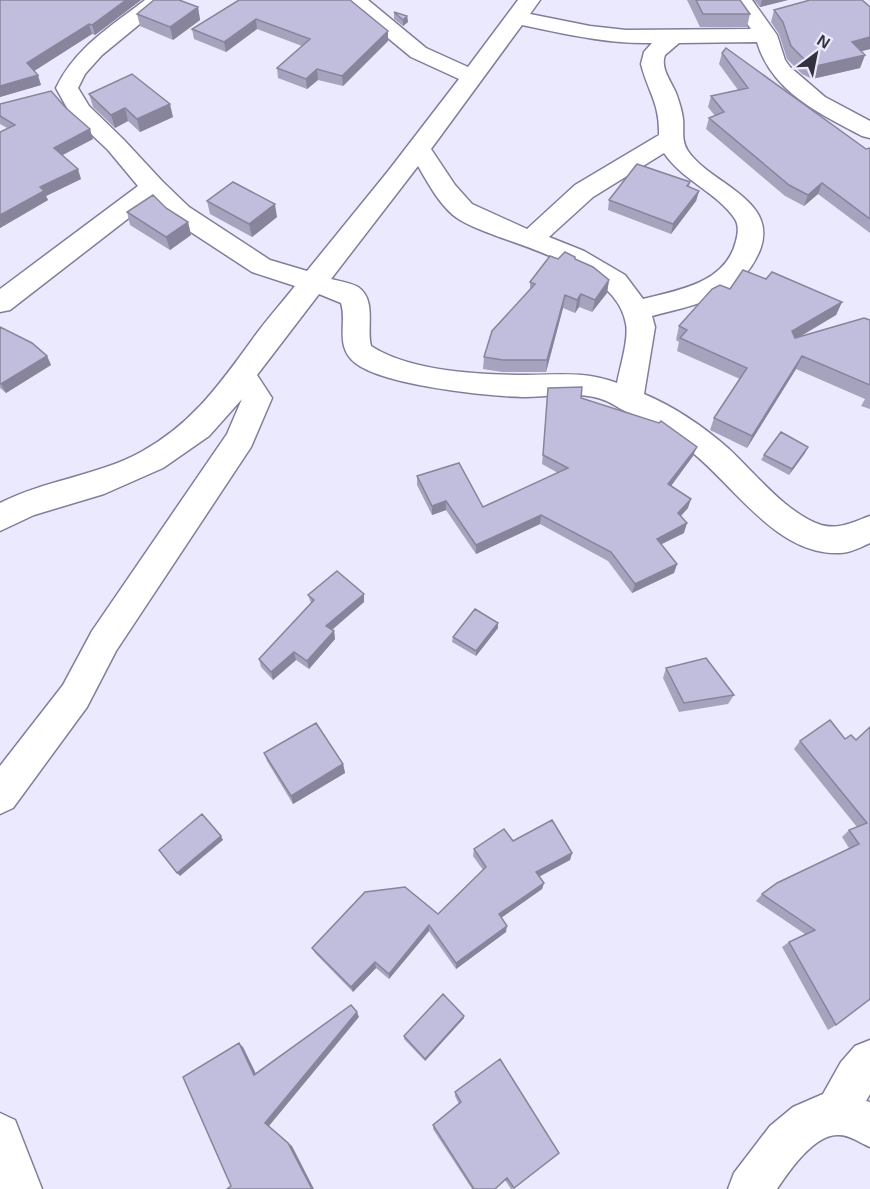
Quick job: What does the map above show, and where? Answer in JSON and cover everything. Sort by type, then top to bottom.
[{"type":"street","points":[[158,0],[93,52],[56,91],[116,145],[153,187],[180,213],[261,266],[349,294],[356,302],[358,313],[354,334],[361,353],[382,366],[410,374],[522,386],[591,385],[654,411],[705,447],[778,515],[798,529],[817,536],[840,540],[870,529]]},
{"type":"street","points":[[353,0],[388,25],[413,49],[440,64],[472,76]]},
{"type":"street","points":[[0,519],[25,505],[93,485],[152,460],[200,428],[418,149],[522,8],[590,33],[653,69]]},
{"type":"street","points":[[590,33],[671,38],[777,11]]},
{"type":"street","points":[[754,17],[774,61],[795,86],[817,102],[870,131]]},
{"type":"street","points":[[637,310],[723,283],[744,260],[750,240],[749,218],[689,168],[674,150],[670,138],[671,118],[665,95],[653,69],[653,53],[671,38]]},
{"type":"street","points":[[531,239],[584,191],[670,138]]},
{"type":"street","points":[[418,149],[446,191],[463,210],[490,224],[576,257],[616,281],[637,310],[641,327],[628,401]]},
{"type":"street","points":[[0,303],[153,187]]},
{"type":"street","points":[[261,266],[291,312]]},
{"type":"street","points":[[0,796],[75,696],[104,641],[240,439],[257,398],[243,375]]},
{"type":"street","points":[[750,1189],[779,1147],[812,1121],[853,1119],[856,1077],[870,1061]]},
{"type":"street","points":[[0,1135],[20,1189]]},
{"type":"building","points":[[0,0],[126,0],[92,25],[89,24],[27,63],[38,75],[0,86]]},
{"type":"building","points":[[154,0],[179,0],[198,7],[170,27],[137,14]]},
{"type":"building","points":[[239,0],[350,0],[388,31],[342,76],[317,69],[306,79],[277,68],[310,39],[256,19],[224,42],[192,29]]},
{"type":"building","points":[[696,0],[740,0],[750,14],[703,14]]},
{"type":"building","points":[[810,0],[862,0],[870,7],[870,37],[852,42],[865,55],[816,66],[806,61],[791,46],[783,22],[774,10]]},
{"type":"building","points":[[394,12],[407,16],[403,20]]},
{"type":"building","points":[[726,48],[866,149],[870,148],[870,219],[822,183],[808,195],[789,185],[709,118],[724,112],[711,96],[748,88],[722,53]]},
{"type":"building","points":[[132,74],[170,104],[137,119],[125,108],[111,115],[89,94]]},
{"type":"building","points":[[51,91],[90,129],[54,148],[78,169],[40,187],[44,191],[0,215],[0,132],[15,125],[0,116],[0,104]]},
{"type":"building","points":[[637,164],[690,182],[687,186],[699,191],[673,224],[609,200]]},
{"type":"building","points":[[233,182],[275,204],[249,224],[207,201]]},
{"type":"building","points":[[153,195],[166,208],[188,222],[166,237],[127,212]]},
{"type":"building","points":[[565,252],[593,267],[609,280],[595,300],[581,294],[577,300],[565,295],[547,360],[503,360],[484,357],[492,331],[535,284],[530,282],[550,256],[558,259]]},
{"type":"building","points":[[743,270],[766,279],[772,272],[842,302],[792,331],[795,338],[864,318],[870,320],[870,385],[802,356],[752,436],[714,418],[747,368],[680,338],[687,330],[679,326],[712,289],[720,285],[730,289]]},
{"type":"building","points":[[0,327],[32,343],[47,356],[1,384],[0,383]]},
{"type":"building","points":[[582,387],[581,398],[659,423],[661,421],[697,447],[668,484],[691,499],[678,513],[687,523],[657,539],[677,564],[635,584],[611,552],[541,515],[476,545],[446,501],[432,506],[417,476],[459,463],[483,507],[568,468],[543,455],[548,388]]},
{"type":"building","points":[[781,432],[808,447],[792,469],[764,455]]},
{"type":"building","points":[[337,571],[364,594],[326,626],[334,631],[307,661],[294,652],[271,672],[259,659],[314,600],[308,595]]},
{"type":"building","points":[[475,609],[498,623],[476,651],[453,637]]},
{"type":"building","points":[[706,658],[734,695],[684,703],[666,668]]},
{"type":"building","points":[[830,720],[845,739],[851,735],[856,740],[870,727],[870,999],[836,1025],[789,942],[815,930],[762,894],[777,883],[859,844],[849,830],[867,823],[800,741]]},
{"type":"building","points":[[316,723],[343,764],[291,796],[264,753]]},
{"type":"building","points":[[202,814],[221,836],[177,873],[159,850]]},
{"type":"building","points":[[552,820],[572,853],[536,872],[544,883],[499,914],[507,926],[456,963],[429,925],[389,974],[375,962],[351,987],[312,948],[365,892],[405,887],[438,914],[486,867],[474,849],[504,829],[513,841]]},
{"type":"building","points":[[443,994],[464,1016],[425,1059],[404,1036]]},
{"type":"building","points":[[351,1005],[357,1012],[265,1123],[288,1143],[312,1189],[227,1189],[231,1186],[183,1077],[239,1043],[254,1075]]},
{"type":"building","points":[[500,1059],[559,1153],[514,1188],[507,1178],[495,1189],[474,1189],[433,1125],[461,1102],[455,1092]]}]
